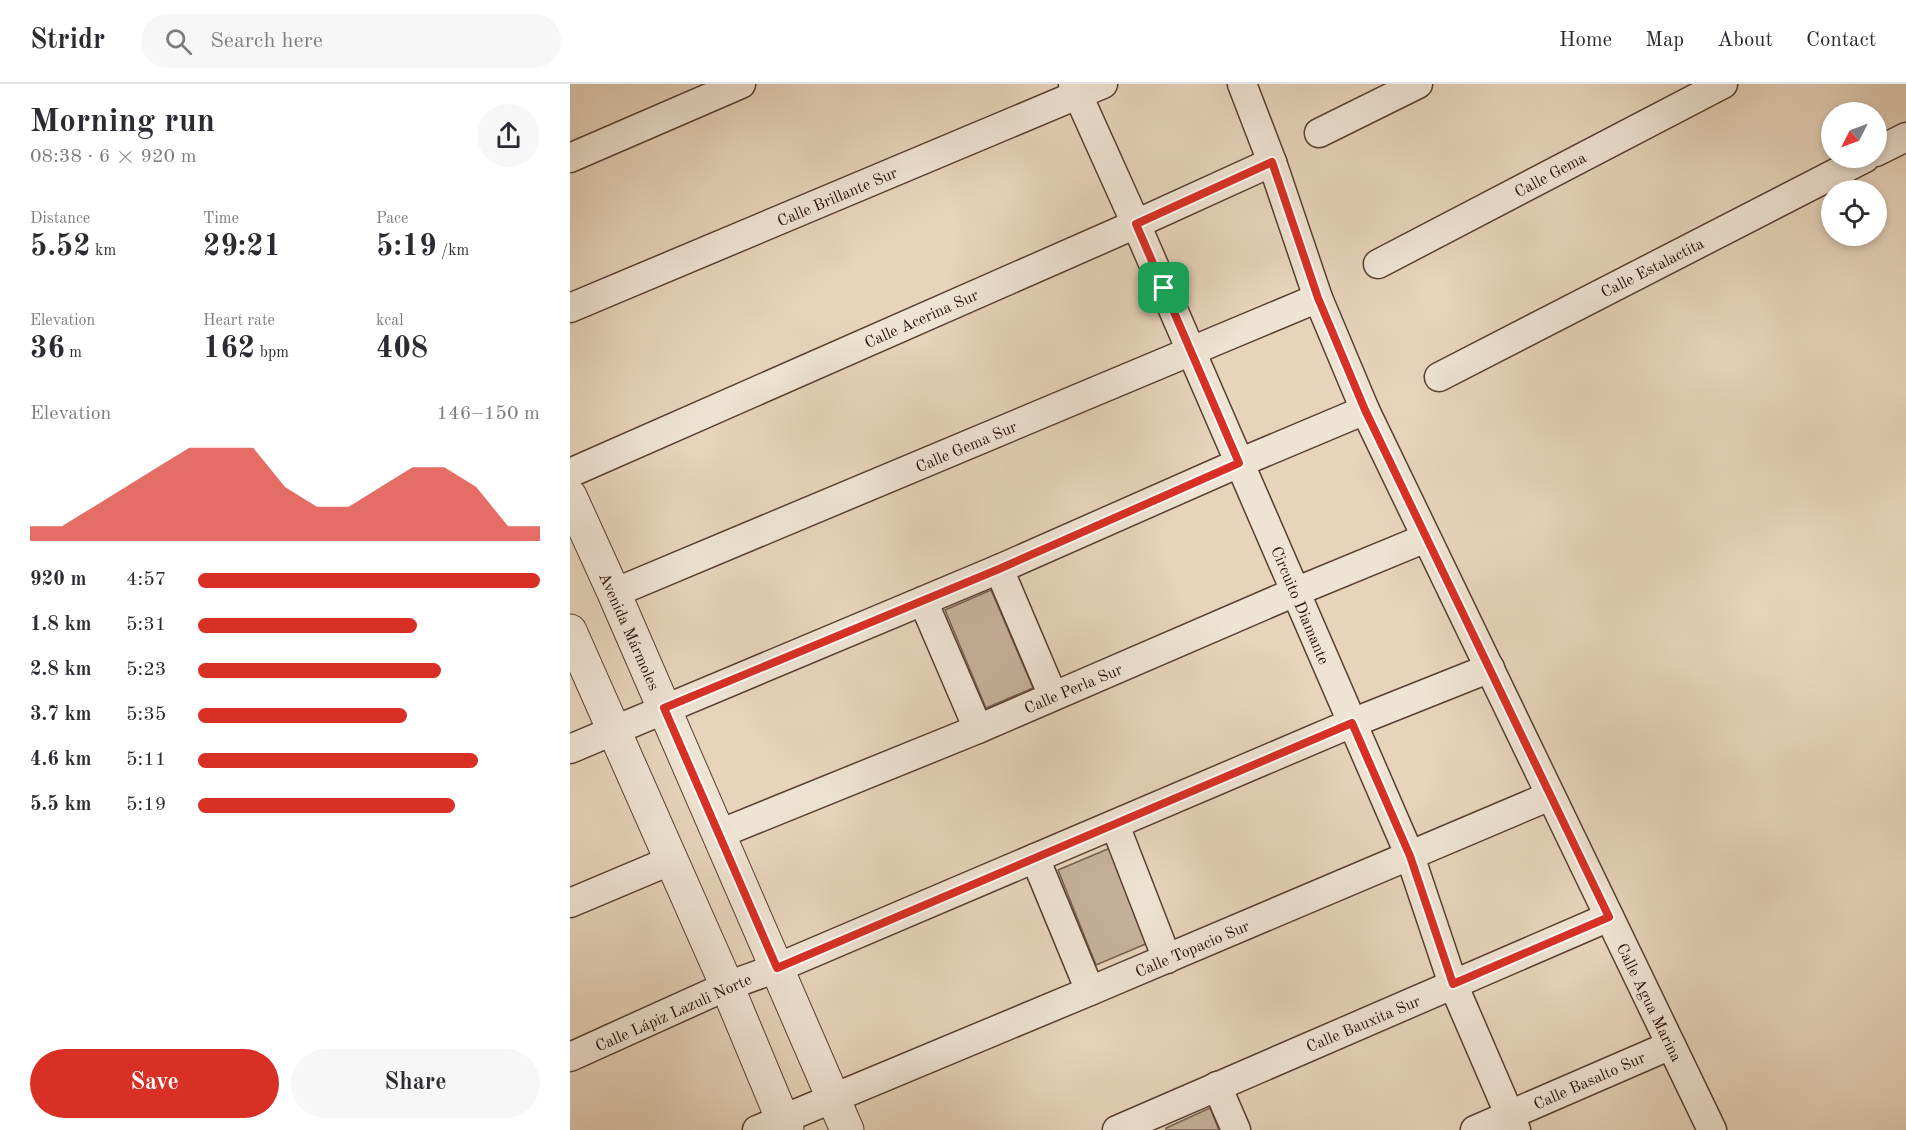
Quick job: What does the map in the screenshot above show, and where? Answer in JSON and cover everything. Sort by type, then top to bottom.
[{"type":"street","points":[[570,158],[741,84]]},
{"type":"street","name":"Calle Agua Marina","points":[[1242,84],[1272,162],[1318,298],[1365,410],[1712,1130]]},
{"type":"street","points":[[1319,133],[1418,84]]},
{"type":"street","name":"Calle Gema","points":[[1378,264],[1723,84]]},
{"type":"street","name":"Circuito Diamante","points":[[1085,88],[1136,224],[1410,856],[1453,984],[1513,1122]]},
{"type":"street","name":"Calle Brillante Sur","points":[[570,308],[1085,88]]},
{"type":"street","points":[[1887,146],[1906,136]]},
{"type":"street","name":"Calle Acerina Sur","points":[[570,473],[1272,162]]},
{"type":"street","name":"Calle Estalactita","points":[[1439,377],[1846,168]]},
{"type":"street","name":"Calle Gema Sur","points":[[614,593],[1318,298]]},
{"type":"street","points":[[570,749],[999,569],[1365,410]]},
{"type":"street","name":"Avenida Mármoles","points":[[570,496],[847,1130]]},
{"type":"street","name":"Calle Perla Sur","points":[[718,834],[978,729],[1426,538]]},
{"type":"street","points":[[999,569],[1053,696]]},
{"type":"street","points":[[923,601],[978,729]]},
{"type":"street","points":[[570,631],[727,986],[775,1126]]},
{"type":"street","name":"Calle Lápiz Lazuli Norte","points":[[570,1057],[727,986],[777,968],[1352,723],[1490,668]]},
{"type":"street","name":"Calle Topacio Sur","points":[[775,1126],[833,1097],[1090,992],[1550,796]]},
{"type":"street","points":[[1115,825],[1167,959]]},
{"type":"street","points":[[1035,858],[1090,992]]},
{"type":"street","points":[[570,903],[672,860]]},
{"type":"street","name":"Calle Bauxita Sur","points":[[1117,1130],[1149,1124],[1217,1086],[1609,917]]},
{"type":"street","name":"Calle Basalto Sur","points":[[1475,1130],[1513,1122],[1671,1045]]},
{"type":"street","points":[[1217,1086],[1236,1130]]},
{"type":"shaded area","points":[[991,590],[1033,688],[986,708],[945,610]]},
{"type":"shaded area","points":[[1110,848],[1148,943],[1096,965],[1058,870]]},
{"type":"shaded area","points":[[1210,1108],[1219,1130],[1166,1130],[1166,1128]]},
{"type":"route","points":[[1272,162],[1318,298],[1365,410],[1609,917],[1453,984],[1410,856],[1352,723],[777,968],[664,708],[999,569],[1239,463],[1164,288],[1136,224],[1272,162]]}]
